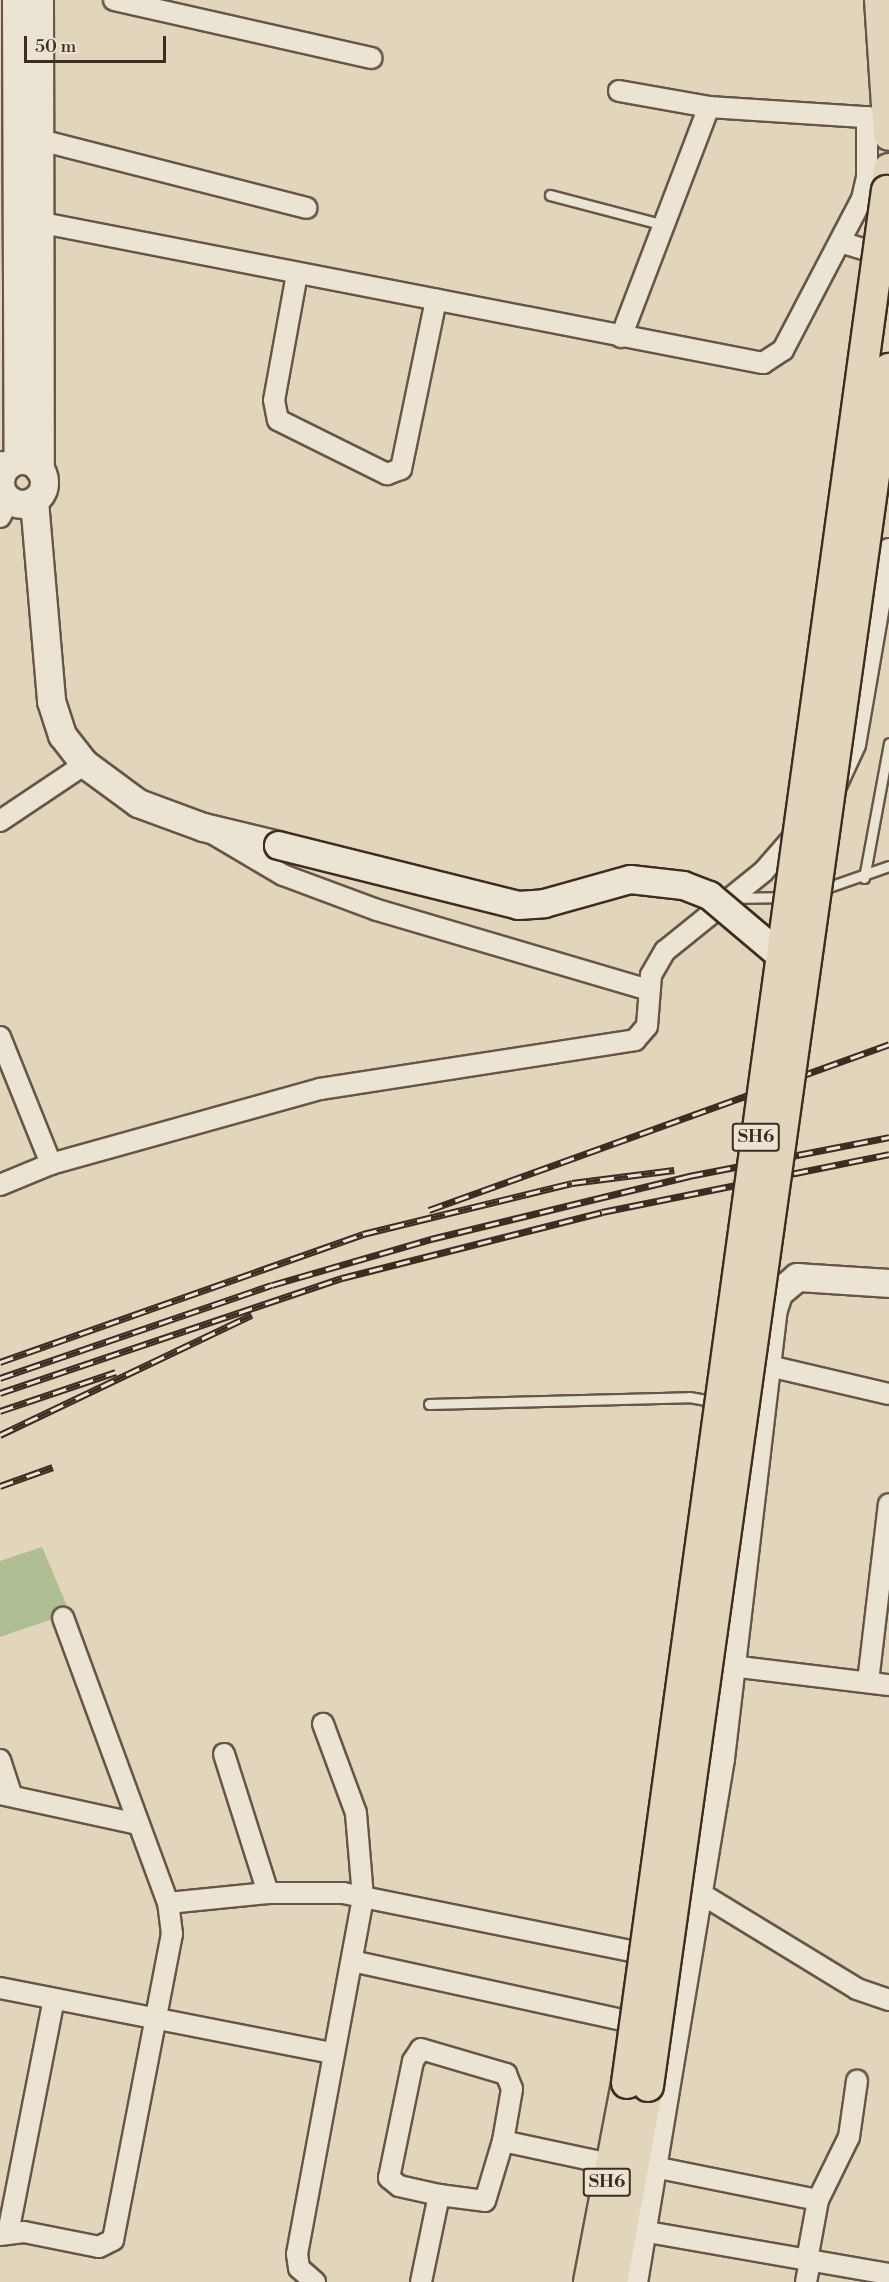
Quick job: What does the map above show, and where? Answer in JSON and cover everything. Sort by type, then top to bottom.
[{"type":"main road","points":[[16,0],[9,184],[29,220]]},
{"type":"main road","points":[[12,482],[29,220],[40,140],[39,0]]},
{"type":"main road","points":[[880,0],[881,124]]},
{"type":"main road","name":"SH6","points":[[612,2282],[780,955],[888,180]]},
{"type":"main road","points":[[29,220],[9,249],[12,482],[51,701],[62,735],[85,764],[138,803],[203,827],[518,905],[544,903],[630,879],[683,885],[709,895],[780,955]]},
{"type":"main road","name":"SH6","points":[[589,2282],[610,2164],[637,2085],[889,369]]},
{"type":"main road","points":[[633,2282],[700,1893],[731,1666],[772,1312],[785,1284],[811,1275],[889,1283]]},
{"type":"street","points":[[114,0],[372,58]]},
{"type":"street","points":[[29,220],[753,362],[774,358],[840,242],[865,189],[881,124],[709,107],[619,91]]},
{"type":"street","points":[[621,337],[709,107]]},
{"type":"street","points":[[40,140],[306,208]]},
{"type":"street","points":[[840,242],[889,257]]},
{"type":"street","points":[[297,274],[274,400],[278,420],[387,474],[401,469],[436,300]]},
{"type":"street","points":[[0,1185],[51,1164],[321,1089],[635,1040],[648,1026],[649,990],[665,951],[729,897],[763,872],[844,777],[855,745],[889,549]]},
{"type":"street","points":[[0,821],[85,764]]},
{"type":"street","points":[[203,827],[283,875],[377,910],[649,990]]},
{"type":"street","points":[[0,1036],[51,1164]]},
{"type":"street","points":[[765,1365],[889,1394]]},
{"type":"street","points":[[868,1682],[889,1504]]},
{"type":"street","points":[[54,1999],[4,2234],[99,2247],[113,2240],[154,2017],[172,1934],[168,1903],[63,1618]]},
{"type":"street","points":[[731,1666],[889,1685]]},
{"type":"street","points":[[315,2282],[299,2268],[297,2254],[332,2053],[352,1962],[363,1897],[358,1822],[323,1724]]},
{"type":"street","points":[[224,1754],[268,1893]]},
{"type":"street","points":[[0,1760],[6,1795],[138,1824]]},
{"type":"street","points":[[168,1903],[268,1893],[363,1897],[689,1962]]},
{"type":"street","points":[[700,1893],[857,1989],[889,2000]]},
{"type":"street","points":[[352,1962],[677,2032]]},
{"type":"street","points":[[0,1988],[332,2053]]},
{"type":"street","points":[[428,2050],[506,2074],[512,2089],[503,2141],[485,2201],[439,2195],[399,2186],[389,2178],[416,2053],[428,2050]]},
{"type":"street","points":[[806,2282],[818,2200],[849,2137],[857,2081]]},
{"type":"street","points":[[503,2141],[610,2164]]},
{"type":"street","points":[[654,2167],[818,2200]]},
{"type":"street","points":[[421,2282],[439,2195]]},
{"type":"street","points":[[642,2232],[889,2274]]},
{"type":"lane","points":[[550,195],[663,225]]},
{"type":"lane","points":[[864,878],[889,743]]},
{"type":"lane","points":[[729,897],[803,895],[864,878],[889,866]]},
{"type":"lane","points":[[429,1404],[689,1397],[760,1409]]},
{"type":"green space","points":[[42,1547],[70,1613],[0,1637],[0,1561]]},
{"type":"railway","points":[[429,1210],[889,1044]]},
{"type":"railway","points":[[0,1378],[272,1285],[431,1239],[689,1176],[889,1137]]},
{"type":"railway","points":[[0,1393],[342,1278],[602,1212],[889,1154]]},
{"type":"railway","points":[[0,1362],[363,1234],[572,1183],[674,1170]]},
{"type":"railway","points":[[0,1435],[252,1315]]},
{"type":"railway","points":[[0,1411],[116,1372]]},
{"type":"railway","points":[[0,1486],[53,1467]]}]
